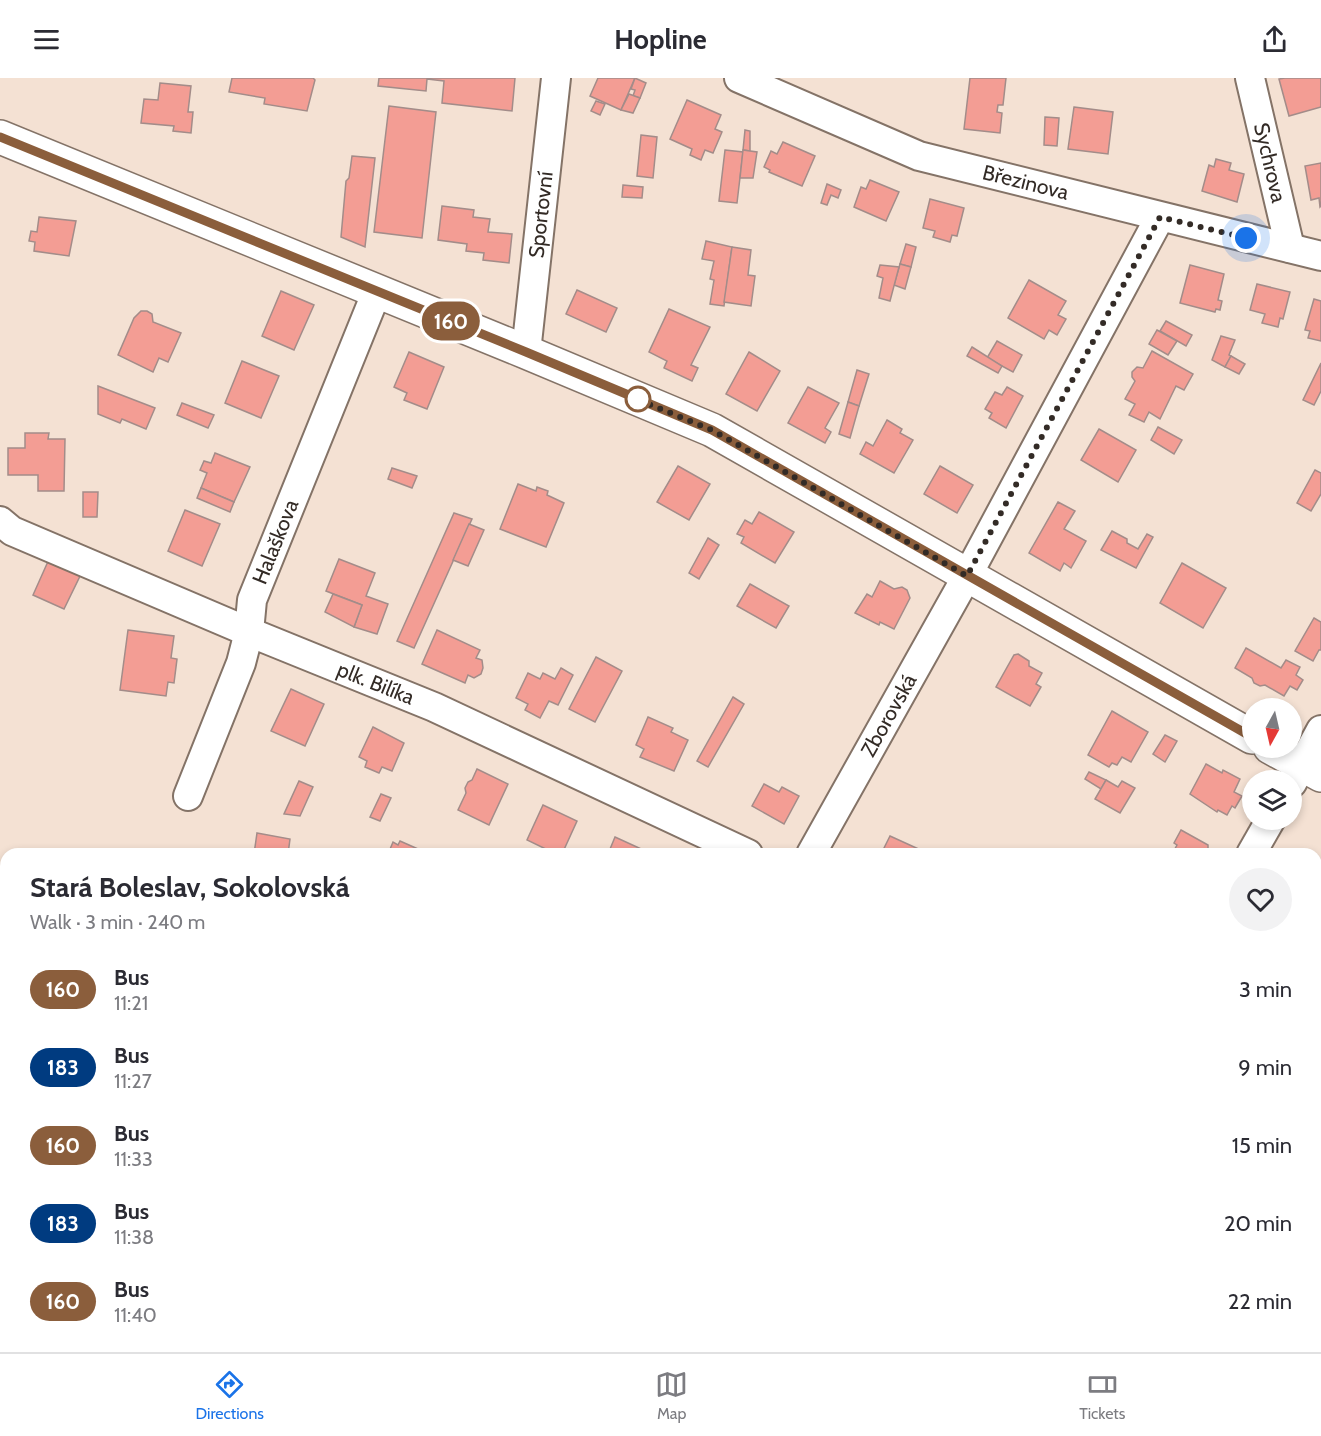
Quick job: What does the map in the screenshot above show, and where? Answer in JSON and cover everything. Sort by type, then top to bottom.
[{"type":"street","name":"Sportovní","points":[[526,352],[556,78]]},
{"type":"street","name":"Březinova","points":[[739,78],[919,156],[1321,256]]},
{"type":"street","name":"Sychrova","points":[[1250,78],[1290,248]]},
{"type":"street","points":[[0,137],[712,430],[1242,731]]},
{"type":"street","name":"Zborovská","points":[[814,848],[967,576],[1160,217]]},
{"type":"street","name":"Halaškova","points":[[188,796],[241,663],[249,632],[252,600],[376,291]]},
{"type":"street","name":"plk. Bilíka","points":[[0,521],[12,531],[249,632],[434,707],[735,848]]},
{"type":"street","points":[[1284,758],[1305,774],[1321,730]]},
{"type":"street","points":[[1254,848],[1265,830]]},
{"type":"building","points":[[232,78],[313,78],[315,80],[307,111],[264,104],[265,98],[229,92]]},
{"type":"building","points":[[379,78],[515,78],[512,111],[442,103],[444,81],[427,79],[426,91],[378,86]]},
{"type":"building","points":[[598,78],[635,78],[621,110],[590,96]]},
{"type":"building","points":[[635,78],[646,83],[640,98],[633,96],[635,90],[631,89]]},
{"type":"building","points":[[970,78],[1006,78],[1003,105],[998,105],[997,112],[1002,113],[1000,133],[964,129]]},
{"type":"building","points":[[1321,78],[1321,107],[1289,116],[1279,79]]},
{"type":"building","points":[[160,83],[191,86],[188,112],[193,112],[191,133],[173,131],[174,126],[141,123],[144,99],[158,100]]},
{"type":"building","points":[[629,94],[640,98],[633,113],[621,110]]},
{"type":"building","points":[[687,100],[721,115],[715,129],[722,132],[713,153],[705,150],[701,160],[690,155],[692,149],[670,139]]},
{"type":"building","points":[[596,101],[605,104],[600,115],[591,111]]},
{"type":"building","points":[[389,106],[436,112],[422,238],[374,232]]},
{"type":"building","points":[[1074,107],[1113,112],[1108,154],[1068,149]]},
{"type":"building","points":[[1045,117],[1059,118],[1057,146],[1044,145]]},
{"type":"building","points":[[745,130],[750,131],[750,151],[743,150]]},
{"type":"building","points":[[641,135],[657,137],[653,178],[637,176]]},
{"type":"building","points":[[783,142],[815,156],[802,186],[769,172],[770,170],[764,167],[771,151],[777,154]]},
{"type":"building","points":[[725,150],[743,152],[737,203],[719,201]]},
{"type":"building","points":[[743,150],[757,152],[753,178],[740,178]]},
{"type":"building","points":[[352,156],[375,158],[365,247],[341,237],[346,181],[349,178]]},
{"type":"building","points":[[1216,159],[1231,163],[1229,170],[1244,174],[1237,202],[1202,191],[1209,165],[1214,167]]},
{"type":"building","points":[[1321,163],[1320,207],[1319,198],[1311,200],[1305,166]]},
{"type":"building","points":[[870,180],[899,192],[886,221],[854,207],[861,187],[866,189]]},
{"type":"building","points":[[827,184],[841,190],[838,198],[831,195],[827,205],[821,203]]},
{"type":"building","points":[[623,185],[643,187],[642,198],[622,197]]},
{"type":"building","points":[[930,199],[964,208],[957,236],[952,235],[950,242],[933,237],[935,231],[923,228]]},
{"type":"building","points":[[442,206],[474,210],[473,217],[490,219],[488,232],[512,234],[509,263],[483,260],[484,253],[466,251],[467,244],[438,240]]},
{"type":"building","points":[[39,217],[76,221],[69,256],[34,251],[35,242],[29,241],[31,231],[37,232]]},
{"type":"building","points":[[706,241],[732,247],[724,306],[710,304],[714,280],[710,279],[714,261],[702,259]]},
{"type":"building","points":[[906,244],[916,247],[911,267],[900,264]]},
{"type":"building","points":[[732,247],[751,250],[748,275],[755,276],[751,306],[724,302]]},
{"type":"building","points":[[900,264],[911,267],[905,289],[894,285]]},
{"type":"building","points":[[880,265],[899,267],[890,301],[879,298],[883,278],[877,276]]},
{"type":"building","points":[[1190,265],[1224,274],[1218,300],[1222,301],[1220,310],[1216,309],[1215,312],[1180,303]]},
{"type":"building","points":[[1029,280],[1066,301],[1058,315],[1066,319],[1057,335],[1049,330],[1044,339],[1008,318]]},
{"type":"building","points":[[1257,284],[1290,292],[1283,319],[1280,318],[1278,327],[1262,323],[1265,314],[1250,310]]},
{"type":"building","points":[[577,290],[617,308],[606,332],[566,314]]},
{"type":"building","points":[[281,291],[314,305],[294,350],[262,336]]},
{"type":"building","points":[[1314,299],[1321,301],[1321,341],[1308,338],[1310,331],[1305,330]]},
{"type":"building","points":[[669,309],[710,327],[691,365],[698,368],[692,381],[664,368],[667,361],[649,352]]},
{"type":"building","points":[[141,311],[152,314],[153,322],[181,333],[168,362],[159,358],[153,372],[118,355],[134,318]]},
{"type":"building","points":[[1166,321],[1192,335],[1186,346],[1160,331]]},
{"type":"building","points":[[1157,330],[1177,341],[1168,355],[1149,344]]},
{"type":"building","points":[[1221,336],[1235,340],[1229,355],[1231,356],[1225,367],[1212,360]]},
{"type":"building","points":[[997,341],[1022,355],[1013,372],[987,358]]},
{"type":"building","points":[[972,347],[1002,366],[998,373],[967,356]]},
{"type":"building","points":[[1152,351],[1193,374],[1184,390],[1176,386],[1160,419],[1149,412],[1144,422],[1129,415],[1135,404],[1125,399],[1135,381],[1132,372],[1137,367],[1143,368]]},
{"type":"building","points":[[409,352],[444,367],[427,409],[404,400],[407,393],[394,387]]},
{"type":"building","points":[[749,352],[780,371],[757,411],[726,394]]},
{"type":"building","points":[[1231,356],[1245,364],[1239,374],[1225,367]]},
{"type":"building","points":[[242,361],[279,376],[261,418],[225,403]]},
{"type":"building","points":[[1321,363],[1321,391],[1314,405],[1303,400]]},
{"type":"building","points":[[857,370],[869,374],[859,406],[848,402]]},
{"type":"building","points":[[98,386],[155,408],[146,429],[122,419],[120,423],[98,414]]},
{"type":"building","points":[[808,387],[839,403],[825,428],[831,432],[825,443],[788,423]]},
{"type":"building","points":[[1007,387],[1023,396],[1006,428],[989,418],[992,413],[985,409],[995,392],[1002,395]]},
{"type":"building","points":[[848,402],[859,406],[850,438],[839,434]]},
{"type":"building","points":[[182,403],[214,415],[208,428],[177,415]]},
{"type":"building","points":[[887,420],[902,429],[900,433],[913,440],[894,473],[860,454],[866,442],[873,446]]},
{"type":"building","points":[[1158,427],[1182,440],[1174,454],[1151,440]]},
{"type":"building","points":[[1099,429],[1136,450],[1118,482],[1081,460]]},
{"type":"building","points":[[25,433],[49,433],[48,439],[65,439],[64,491],[38,491],[38,475],[8,475],[8,448],[25,448]]},
{"type":"building","points":[[215,453],[250,467],[234,502],[201,488],[207,473],[200,470],[204,461],[211,463]]},
{"type":"building","points":[[678,466],[710,484],[689,520],[657,502]]},
{"type":"building","points":[[940,466],[973,485],[957,513],[924,494]]},
{"type":"building","points":[[392,468],[417,476],[412,488],[388,479]]},
{"type":"building","points":[[1315,470],[1321,473],[1321,494],[1311,511],[1297,503]]},
{"type":"building","points":[[518,484],[536,491],[537,487],[548,491],[547,495],[564,503],[546,547],[500,529]]},
{"type":"building","points":[[201,488],[234,502],[230,512],[197,498]]},
{"type":"building","points":[[83,492],[98,492],[97,517],[83,517]]},
{"type":"building","points":[[1058,502],[1075,511],[1064,529],[1086,541],[1071,568],[1064,563],[1060,571],[1029,553]]},
{"type":"building","points":[[185,510],[220,524],[202,566],[168,551]]},
{"type":"building","points":[[759,512],[794,532],[775,563],[741,543],[744,537],[737,534],[745,520],[752,524]]},
{"type":"building","points":[[454,513],[472,519],[414,648],[397,641]]},
{"type":"building","points":[[469,524],[484,530],[468,566],[453,560]]},
{"type":"building","points":[[1112,531],[1127,539],[1127,543],[1138,549],[1147,534],[1153,537],[1136,568],[1101,550]]},
{"type":"building","points":[[708,538],[719,545],[699,579],[689,573]]},
{"type":"building","points":[[50,557],[82,572],[64,609],[33,595]]},
{"type":"building","points":[[339,559],[375,573],[366,596],[388,604],[377,634],[354,627],[362,605],[326,591]]},
{"type":"building","points":[[1182,563],[1226,588],[1203,628],[1160,603]]},
{"type":"building","points":[[880,581],[894,589],[902,587],[907,590],[910,598],[894,629],[880,622],[879,625],[855,613],[867,594],[872,597]]},
{"type":"building","points":[[750,584],[789,606],[776,628],[737,606]]},
{"type":"building","points":[[333,594],[362,605],[354,627],[325,612]]},
{"type":"building","points":[[1314,618],[1321,622],[1321,650],[1313,661],[1295,651]]},
{"type":"building","points":[[128,630],[174,636],[171,658],[177,659],[174,683],[168,682],[166,696],[120,690]]},
{"type":"building","points":[[437,630],[480,650],[476,658],[482,660],[481,674],[474,678],[468,675],[465,683],[422,664]]},
{"type":"building","points":[[1246,648],[1281,668],[1286,660],[1300,667],[1296,675],[1303,680],[1297,690],[1290,686],[1284,696],[1265,685],[1260,686],[1254,683],[1252,678],[1235,668]]},
{"type":"building","points":[[1018,654],[1029,661],[1029,666],[1042,673],[1036,684],[1041,687],[1030,706],[996,687],[1014,655]]},
{"type":"building","points":[[596,657],[622,671],[595,722],[569,709]]},
{"type":"building","points":[[561,668],[573,675],[558,705],[549,701],[540,718],[525,710],[528,704],[516,698],[528,673],[540,679],[543,673],[555,679]]},
{"type":"building","points":[[291,689],[324,704],[305,746],[271,731]]},
{"type":"building","points":[[733,697],[744,704],[708,767],[697,761]]},
{"type":"building","points":[[1112,711],[1148,732],[1131,762],[1122,757],[1117,765],[1112,763],[1109,767],[1088,755]]},
{"type":"building","points":[[648,717],[673,728],[671,732],[688,740],[674,771],[640,757],[644,749],[636,745]]},
{"type":"building","points":[[373,727],[404,743],[392,771],[382,767],[379,773],[365,767],[367,761],[359,757]]},
{"type":"building","points":[[1165,735],[1177,741],[1165,762],[1153,754]]},
{"type":"building","points":[[1206,764],[1240,779],[1234,792],[1242,796],[1235,808],[1232,806],[1227,815],[1218,810],[1217,812],[1190,794]]},
{"type":"building","points":[[477,769],[508,784],[489,825],[458,810],[466,793],[465,788]]},
{"type":"building","points":[[1089,772],[1106,780],[1101,789],[1085,779]]},
{"type":"building","points":[[1106,780],[1118,787],[1122,781],[1135,788],[1120,813],[1095,799]]},
{"type":"building","points":[[299,781],[313,787],[300,816],[284,814]]},
{"type":"building","points":[[764,784],[779,792],[782,787],[799,796],[784,824],[752,806]]},
{"type":"building","points":[[381,794],[391,798],[380,821],[370,817]]},
{"type":"building","points":[[543,805],[577,821],[565,848],[544,848],[527,840]]},
{"type":"building","points":[[1181,830],[1208,845],[1208,848],[1175,848],[1177,845],[1174,843]]},
{"type":"building","points":[[257,833],[290,839],[289,848],[255,848]]},
{"type":"building","points":[[890,836],[916,848],[884,848]]},
{"type":"building","points":[[615,837],[639,848],[610,848]]},
{"type":"building","points":[[400,841],[416,848],[390,848],[393,842],[398,845]]},
{"type":"bus line","name":"160","points":[[0,137],[712,430],[1242,731]]},
{"type":"route","points":[[638,399],[629,396],[712,430],[967,576],[1160,217],[1246,238]]}]
